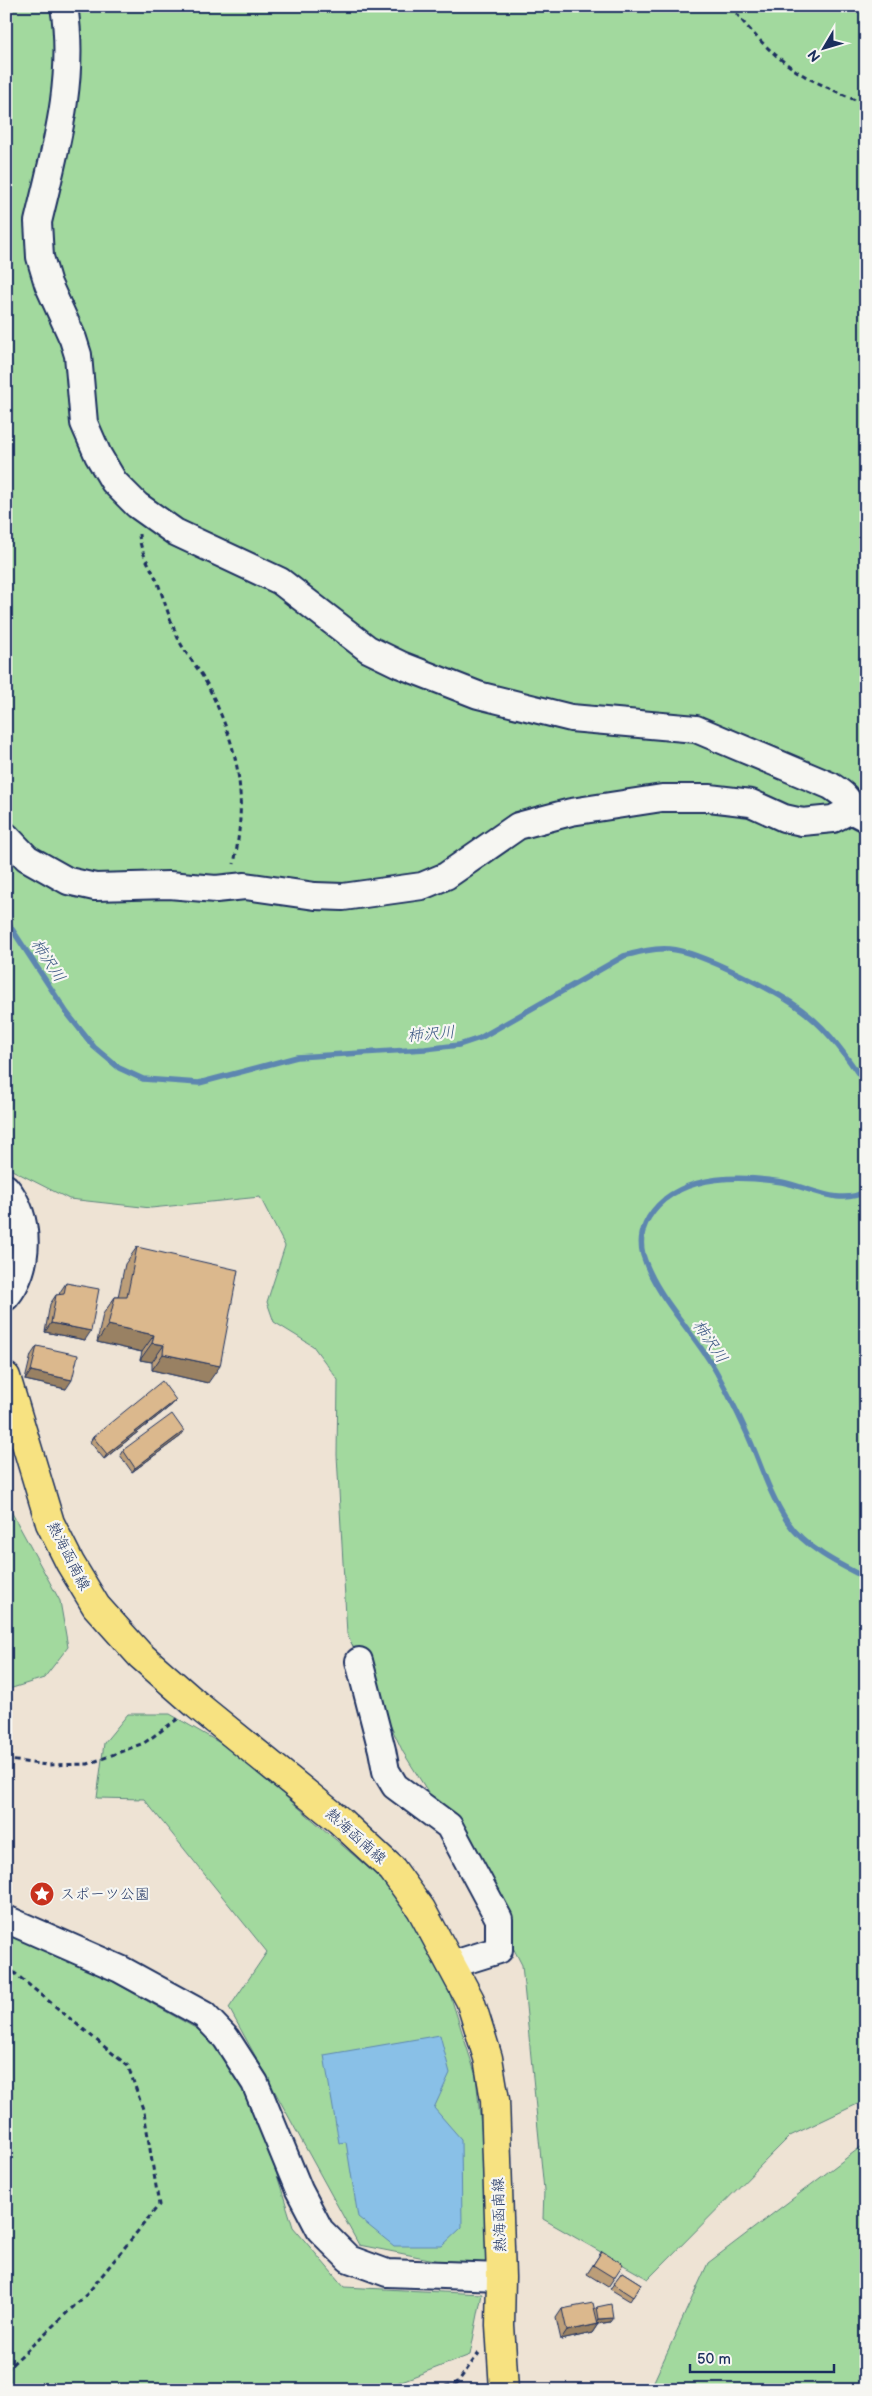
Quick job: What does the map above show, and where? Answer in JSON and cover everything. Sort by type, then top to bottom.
[{"type":"main road","name":"熱海函南線","points":[[6,1377],[50,1523],[70,1563],[96,1606],[140,1655],[339,1820],[392,1869],[421,1909],[470,2000],[488,2058],[495,2100],[501,2277],[500,2325],[504,2390]]},
{"type":"street","points":[[6,836],[27,858],[68,881],[95,887],[169,884],[216,889],[246,886],[315,896],[343,897],[422,886],[446,876],[518,826],[571,812],[662,798],[725,799],[751,803],[784,818],[802,822],[858,814],[851,803],[831,786],[696,729],[571,718],[478,696],[400,665],[368,649],[280,581],[175,532],[137,505],[114,482],[98,455],[84,423],[80,373],[73,339],[48,284],[40,257],[38,222],[61,129],[66,96],[69,34],[64,6]]},
{"type":"street","points":[[6,1188],[12,1194],[23,1220],[26,1242],[20,1269],[6,1297]]},
{"type":"street","points":[[359,1660],[386,1771],[395,1786],[449,1826],[498,1920],[500,1950],[451,1965]]},
{"type":"street","points":[[6,1919],[120,1969],[204,2015],[226,2038],[255,2083],[299,2190],[320,2230],[349,2259],[387,2273],[501,2277]]},
{"type":"path","points":[[731,6],[744,25],[769,49],[808,78],[866,105]]},
{"type":"path","points":[[137,505],[140,548],[158,583],[178,638],[206,683],[231,737],[239,774],[241,830],[230,887]]},
{"type":"path","points":[[6,1757],[9,1760],[47,1765],[88,1764],[144,1743],[198,1705]]},
{"type":"path","points":[[6,1966],[128,2066],[144,2112],[159,2205],[87,2294],[6,2370]]},
{"type":"path","points":[[428,2390],[457,2383],[500,2325]]},
{"type":"green space","points":[[6,6],[866,6],[866,2100],[790,2136],[648,2279],[543,2219],[544,2190],[522,1965],[455,1835],[403,1752],[347,1634],[337,1455],[338,1380],[313,1346],[274,1322],[267,1302],[285,1246],[260,1197],[151,1208],[69,1199],[6,1167]]},
{"type":"green space","points":[[6,1502],[60,1601],[68,1647],[44,1678],[6,1690]]},
{"type":"green space","points":[[128,1714],[170,1714],[232,1750],[395,1891],[449,1991],[476,2076],[495,2272],[359,2245],[229,2008],[267,1952],[144,1799],[97,1798],[104,1743]]},
{"type":"green space","points":[[12,1925],[206,2034],[247,2078],[293,2227],[344,2287],[482,2294],[470,2355],[378,2390],[6,2390],[6,1928]]},
{"type":"green space","points":[[866,2143],[866,2381],[860,2390],[650,2390],[708,2263]]},
{"type":"water","points":[[440,2035],[450,2073],[434,2108],[461,2139],[462,2227],[442,2246],[394,2246],[358,2217],[346,2142],[339,2143],[324,2055]]},
{"type":"building","points":[[137,1247],[238,1270],[220,1366],[163,1354],[164,1345],[152,1343],[154,1335],[108,1325],[115,1297],[127,1297]]},
{"type":"building","points":[[66,1283],[99,1289],[91,1331],[51,1323],[56,1295],[64,1294]]},
{"type":"building","points":[[37,1346],[78,1355],[72,1380],[31,1371]]},
{"type":"building","points":[[162,1381],[176,1400],[107,1454],[93,1437]]},
{"type":"building","points":[[172,1414],[184,1431],[135,1468],[123,1450]]},
{"type":"building","points":[[602,2251],[623,2264],[614,2278],[593,2265]]},
{"type":"building","points":[[622,2272],[641,2284],[633,2297],[613,2284]]},
{"type":"building","points":[[593,2303],[598,2324],[567,2331],[562,2309]]},
{"type":"building","points":[[611,2304],[613,2318],[599,2319],[597,2307]]},
{"type":"waterway","name":"柿沢川","points":[[6,920],[67,1013],[94,1047],[119,1068],[143,1079],[199,1083],[297,1057],[459,1045],[480,1038],[624,956],[646,951],[669,949],[700,957],[720,965],[761,985],[807,1014],[832,1038],[866,1085]]},
{"type":"waterway","name":"柿沢川","points":[[866,1191],[846,1197],[835,1197],[792,1184],[767,1180],[737,1178],[706,1181],[691,1185],[665,1199],[649,1217],[645,1224],[642,1239],[643,1255],[649,1271],[657,1286],[717,1373],[746,1432],[773,1496],[787,1521],[812,1547],[833,1561],[866,1578]]},
{"type":"place","name":"スポーツ公園","points":[[42,1894]]}]
